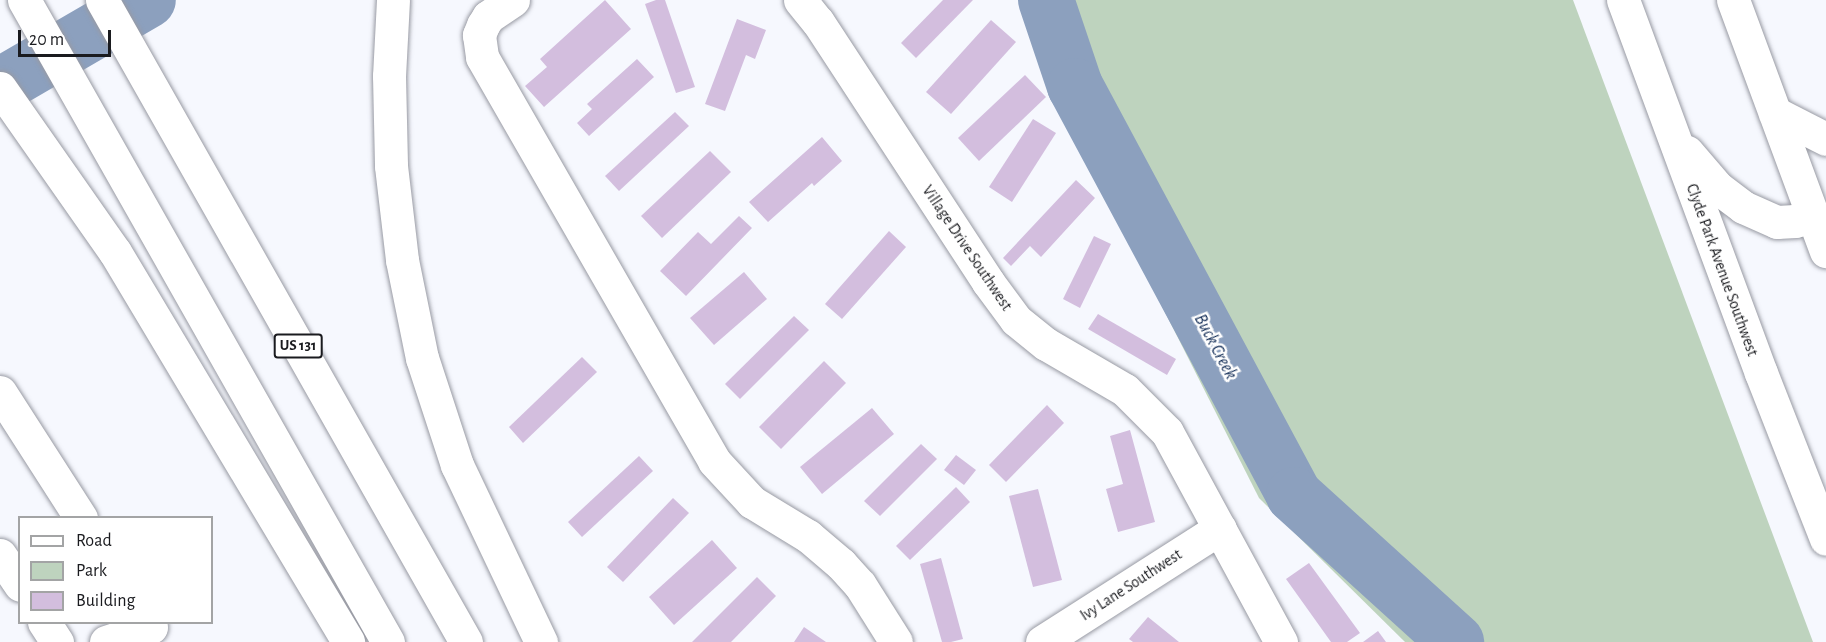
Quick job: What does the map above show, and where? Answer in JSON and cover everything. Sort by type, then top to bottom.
[{"type":"main road","name":"US 131","points":[[102,0],[466,642]]},
{"type":"main road","points":[[393,0],[389,76],[391,166],[402,260],[422,358],[457,465],[540,642]]},
{"type":"main road","points":[[513,0],[488,17],[483,25],[479,35],[482,57],[714,461],[752,502],[808,536],[841,564],[860,585],[896,642]]},
{"type":"main road","name":"Village Drive Southwest","points":[[800,0],[818,22],[1002,304],[1031,333],[1125,390],[1167,432],[1281,642]]},
{"type":"main road","name":"Clyde Park Avenue Southwest","points":[[1623,0],[1761,374],[1826,539]]},
{"type":"main road","points":[[1733,0],[1775,112],[1820,212],[1826,251]]},
{"type":"main road","points":[[28,8],[388,642]]},
{"type":"main road","points":[[9,101],[115,252],[348,642]]},
{"type":"main road","points":[[1775,112],[1826,139]]},
{"type":"main road","points":[[1672,134],[1718,188],[1743,207],[1777,222],[1795,221],[1820,212]]},
{"type":"main road","points":[[0,392],[80,516]]},
{"type":"main road","name":"Ivy Lane Southwest","points":[[1042,642],[1220,528]]},
{"type":"main road","points":[[0,555],[18,582]]},
{"type":"main road","points":[[46,624],[57,642]]},
{"type":"main road","points":[[106,642],[150,625]]},
{"type":"green space","points":[[1069,0],[1573,0],[1813,642],[1405,642],[1259,498],[1089,162],[1029,14]]},
{"type":"building","points":[[605,0],[631,29],[544,107],[525,86],[547,67],[540,59]]},
{"type":"building","points":[[665,0],[695,87],[676,93],[645,4]]},
{"type":"building","points":[[943,0],[973,0],[916,58],[901,43]]},
{"type":"building","points":[[737,19],[766,30],[755,59],[746,55],[725,111],[705,104]]},
{"type":"building","points":[[991,20],[1016,42],[951,114],[926,92]]},
{"type":"building","points":[[637,59],[654,77],[589,136],[577,123],[592,109],[587,104]]},
{"type":"building","points":[[1025,75],[1046,97],[979,161],[958,138]]},
{"type":"building","points":[[675,112],[689,126],[619,191],[605,176]]},
{"type":"building","points":[[1033,119],[1056,133],[1012,202],[989,187]]},
{"type":"building","points":[[822,137],[842,161],[814,186],[812,183],[768,222],[749,202]]},
{"type":"building","points":[[710,151],[731,172],[662,238],[641,216]]},
{"type":"building","points":[[1076,180],[1095,198],[1041,257],[1030,246],[1011,266],[1003,258]]},
{"type":"building","points":[[739,216],[752,228],[686,296],[660,271],[698,232],[711,244]]},
{"type":"building","points":[[889,231],[906,247],[842,319],[825,304]]},
{"type":"building","points":[[1094,236],[1111,244],[1080,308],[1063,299]]},
{"type":"building","points":[[744,272],[767,299],[714,345],[690,318]]},
{"type":"building","points":[[1098,314],[1176,359],[1167,375],[1088,329]]},
{"type":"building","points":[[794,316],[809,330],[740,399],[725,384]]},
{"type":"building","points":[[582,357],[597,372],[523,443],[509,427]]},
{"type":"building","points":[[824,361],[846,383],[781,449],[759,427]]},
{"type":"building","points":[[1047,405],[1064,423],[1006,482],[989,465]]},
{"type":"building","points":[[872,408],[894,434],[822,494],[800,467]]},
{"type":"building","points":[[1130,430],[1155,522],[1118,532],[1106,489],[1123,484],[1110,436]]},
{"type":"building","points":[[921,444],[937,459],[880,516],[864,501]]},
{"type":"building","points":[[956,455],[976,470],[964,485],[944,470]]},
{"type":"building","points":[[639,456],[653,471],[582,537],[568,522]]},
{"type":"building","points":[[956,487],[970,502],[910,560],[896,546]]},
{"type":"building","points":[[1038,489],[1062,580],[1033,587],[1009,496]]},
{"type":"building","points":[[673,498],[689,513],[623,582],[607,567]]},
{"type":"building","points":[[712,540],[737,568],[674,625],[649,597]]},
{"type":"building","points":[[941,558],[963,639],[951,642],[942,642],[920,564]]},
{"type":"building","points":[[1309,563],[1360,633],[1347,642],[1331,642],[1286,579]]},
{"type":"building","points":[[757,577],[776,596],[731,642],[692,642]]},
{"type":"building","points":[[1148,617],[1179,642],[1133,642],[1129,639]]},
{"type":"building","points":[[804,627],[826,642],[794,642]]},
{"type":"building","points":[[1378,631],[1386,642],[1363,642]]},
{"type":"waterway","name":"Buck Creek","points":[[0,86],[148,0]]},
{"type":"waterway","name":"Buck Creek","points":[[1046,0],[1075,86],[1294,495],[1456,642]]}]
